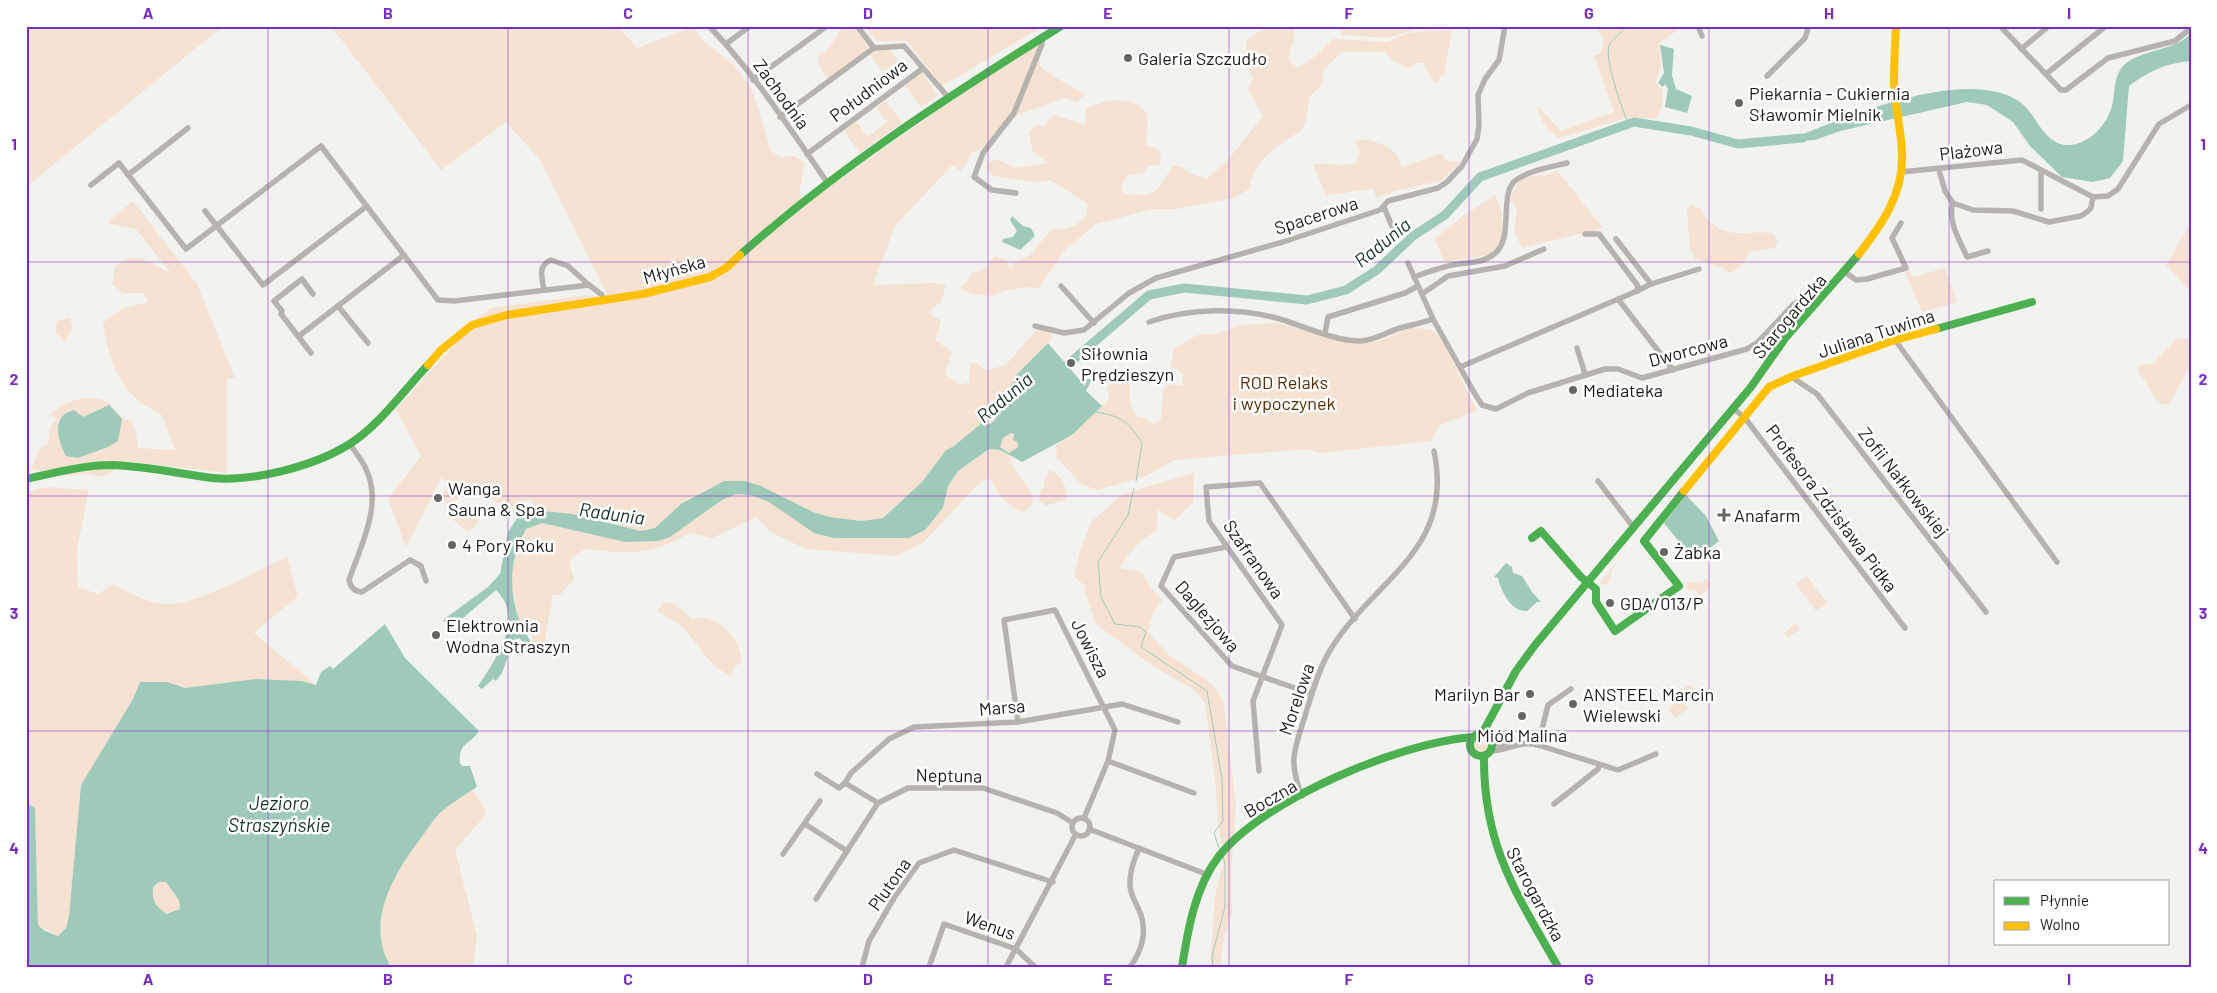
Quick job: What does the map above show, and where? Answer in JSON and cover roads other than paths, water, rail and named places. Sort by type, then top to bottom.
[{"type":"street","name":"Zachodnia","points":[[709,26],[726,44],[827,182]]},
{"type":"street","points":[[726,44],[750,26]]},
{"type":"street","points":[[753,80],[826,26]]},
{"type":"street","points":[[857,26],[874,48]]},
{"type":"street","name":"Młyńska","points":[[26,480],[80,468],[110,465],[215,478],[237,478],[276,472],[314,462],[350,444],[374,423],[441,350],[472,325],[507,315],[603,301],[695,282],[710,277],[726,268],[827,182],[948,97],[1060,26]]},
{"type":"street","name":"Spacerowa","points":[[1035,326],[1064,334],[1084,330],[1129,293],[1156,278],[1283,242],[1380,210],[1388,201],[1438,188],[1447,182],[1462,166],[1477,140],[1479,125],[1478,95],[1484,80],[1502,54],[1505,26]]},
{"type":"street","points":[[1698,26],[1702,36]]},
{"type":"street","points":[[1767,76],[1805,38],[1809,26]]},
{"type":"street","name":"Starogardzka","points":[[1558,967],[1497,854],[1487,817],[1483,774],[1486,746],[1493,718],[1506,688],[1525,658],[1751,387],[1786,337],[1845,272],[1884,222],[1901,172],[1894,76],[1896,26]]},
{"type":"street","points":[[2000,26],[2061,90],[2066,90],[2108,58],[2174,41],[2191,28]]},
{"type":"street","points":[[2021,48],[2049,26]]},
{"type":"street","points":[[2046,74],[2106,26]]},
{"type":"street","points":[[1016,193],[992,190],[974,177],[984,153],[1014,113],[1042,44],[1041,38]]},
{"type":"street","points":[[780,116],[874,48],[904,46],[948,97]]},
{"type":"street","name":"Południowa","points":[[807,154],[922,69]]},
{"type":"street","points":[[1939,170],[1945,192],[1953,203],[1973,210],[2013,212],[2050,222],[2081,216],[2091,208],[2093,197],[2111,194],[2122,183],[2159,124],[2191,105]]},
{"type":"street","points":[[128,175],[188,128]]},
{"type":"street","points":[[91,185],[119,163],[186,249],[320,146],[438,300],[454,301],[589,285]]},
{"type":"street","name":"Plażowa","points":[[1901,172],[1939,170],[2022,160],[2093,197]]},
{"type":"street","points":[[1414,278],[1446,266],[1478,262],[1495,254],[1504,240],[1510,190],[1515,180],[1532,172],[1567,163]]},
{"type":"street","points":[[2041,170],[2041,209]]},
{"type":"street","points":[[1953,203],[1951,212],[1954,227],[1967,257],[1988,251]]},
{"type":"street","points":[[205,211],[262,285],[367,206]]},
{"type":"street","points":[[1384,207],[1396,236]]},
{"type":"street","points":[[1845,272],[1856,280],[1867,280],[1906,268],[1892,238],[1901,222]]},
{"type":"street","points":[[1584,234],[1599,234],[1638,286],[1637,291]]},
{"type":"street","points":[[1616,239],[1651,284]]},
{"type":"street","points":[[1422,294],[1448,276],[1505,266],[1544,248]]},
{"type":"street","points":[[299,336],[404,255]]},
{"type":"street","points":[[544,290],[542,268],[544,263],[551,260],[568,266],[602,295],[603,301]]},
{"type":"street","name":"Dworcowa","points":[[1408,263],[1433,319],[1460,368],[1479,401],[1492,410],[1500,408],[1528,393],[1585,374],[1614,369],[1642,378],[1747,350],[1758,342],[1801,299],[1814,306]]},
{"type":"street","points":[[1460,368],[1651,284],[1699,269]]},
{"type":"street","points":[[311,353],[274,301],[302,280],[313,294]]},
{"type":"street","points":[[1061,286],[1094,323]]},
{"type":"street","points":[[1325,333],[1328,317],[1405,293],[1418,286]]},
{"type":"street","points":[[1618,299],[1674,370]]},
{"type":"street","name":"Juliana Tuwima","points":[[1588,582],[1596,588],[1596,602],[1615,631],[1679,586],[1644,541],[1770,388],[1793,376],[1895,340],[2032,302]]},
{"type":"street","points":[[338,306],[368,343]]},
{"type":"street","points":[[1149,322],[1172,314],[1200,311],[1234,312],[1279,319],[1354,340],[1370,340],[1433,319]]},
{"type":"street","points":[[1895,340],[2057,562]]},
{"type":"street","points":[[1577,348],[1585,374]]},
{"type":"street","name":"Zofii Nałkowskiej","points":[[1793,376],[1817,394],[1986,612]]},
{"type":"street","name":"Profesora Zdzisława Pidka","points":[[1733,408],[1745,418],[1905,628]]},
{"type":"street","points":[[350,444],[366,468],[373,493],[372,512],[349,580],[351,586],[356,591],[362,592],[410,560],[421,566],[426,581]]},
{"type":"street","name":"Morelowa","points":[[1302,796],[1294,773],[1293,756],[1312,694],[1328,653],[1424,540],[1436,507],[1439,475],[1434,451]]},
{"type":"street","points":[[1598,481],[1634,528]]},
{"type":"street","name":"Szafranowa","points":[[1259,771],[1253,701],[1282,625],[1209,521],[1206,487],[1260,483],[1355,619]]},
{"type":"street","points":[[1532,538],[1542,531],[1580,577],[1588,582]]},
{"type":"street","name":"Daglezjowa","points":[[1226,547],[1174,557],[1161,586],[1232,666],[1312,694]]},
{"type":"street","name":"Jowisza","points":[[1018,722],[1004,620],[1054,610],[1115,730],[1108,760],[1084,818]]},
{"type":"street","points":[[1538,745],[1548,705],[1570,688]]},
{"type":"street","name":"Marsa","points":[[845,783],[851,773],[889,739],[914,728],[1018,722],[1122,704],[1178,722]]},
{"type":"street","name":"Boczna","points":[[1182,967],[1193,908],[1206,874],[1220,854],[1246,829],[1302,796],[1368,764],[1433,741],[1456,737],[1471,741]]},
{"type":"street","points":[[1486,746],[1472,752],[1471,741],[1486,746],[1501,751],[1520,743],[1538,745],[1618,770],[1656,754]]},
{"type":"street","points":[[1108,760],[1194,793]]},
{"type":"street","points":[[1554,804],[1598,769],[1599,765]]},
{"type":"street","points":[[816,898],[878,803],[845,783],[839,788],[817,774]]},
{"type":"street","name":"Neptuna","points":[[878,803],[908,788],[983,788],[1057,813],[1073,823]]},
{"type":"street","points":[[783,854],[820,802]]},
{"type":"street","points":[[1079,818],[1084,818],[1088,823],[1089,829],[1084,835],[1076,834],[1072,829],[1073,823],[1079,818]]},
{"type":"street","points":[[804,824],[847,851]]},
{"type":"street","points":[[1089,829],[1206,874]]},
{"type":"street","points":[[1006,967],[1053,882],[1076,834]]},
{"type":"street","points":[[1130,967],[1136,959],[1143,942],[1144,928],[1130,887],[1131,869],[1139,848]]},
{"type":"street","name":"Plutona","points":[[862,967],[869,941],[894,898],[918,863],[954,850],[1053,882]]},
{"type":"street","name":"Wenus","points":[[929,967],[944,924],[1016,949],[1035,967]]},
{"type":"water","points":[[2191,33],[2191,61],[2158,69],[2129,86],[2123,161],[2110,178],[2093,182],[2062,177],[2030,146],[2013,122],[1987,105],[1967,102],[1840,131],[1815,140],[1784,142],[1869,109],[1902,99],[1936,92],[1968,89],[1996,92],[2020,102],[2054,141],[2070,145],[2078,143],[2092,136],[2108,117],[2113,102],[2116,79],[2123,66],[2139,56],[2176,44]]},
{"type":"water","points":[[1660,45],[1674,49],[1672,75],[1676,89],[1692,96],[1687,113],[1665,107],[1668,89],[1665,84],[1663,87],[1658,83],[1664,73]]},
{"type":"water","points":[[1012,216],[1023,226],[1031,228],[1035,236],[1020,250],[1002,242],[1003,239],[1013,237],[1017,231],[1010,220]]},
{"type":"water","points":[[1048,343],[1085,386],[1087,379],[1092,379],[1086,391],[1102,406],[1072,435],[1022,462],[1000,450],[989,449],[958,471],[948,486],[943,508],[925,530],[909,538],[834,538],[814,533],[769,502],[751,495],[736,494],[722,500],[670,537],[658,541],[625,542],[542,523],[526,529],[517,550],[512,573],[515,608],[533,647],[525,649],[524,643],[519,638],[514,640],[502,673],[496,681],[493,679],[482,689],[478,686],[499,651],[508,626],[508,613],[504,601],[496,590],[450,629],[443,620],[488,587],[500,574],[508,532],[518,517],[526,512],[535,510],[573,514],[641,531],[655,528],[681,504],[724,481],[745,481],[761,486],[813,512],[830,517],[861,521],[883,518],[922,482],[946,450],[954,446],[983,422],[990,424],[997,417],[999,403],[1016,375]],"holes":[[[1011,433],[1014,434],[1013,440],[1018,442],[1018,447],[1009,453],[1000,447],[1003,438]]]},
{"type":"water","points":[[109,405],[122,419],[118,441],[108,447],[78,458],[66,456],[60,443],[58,429],[62,417],[74,410],[83,417]]},
{"type":"water","points":[[1686,495],[1706,516],[1719,541],[1694,560],[1664,523]]},
{"type":"water","points":[[1506,563],[1512,567],[1513,573],[1522,576],[1541,602],[1537,602],[1527,611],[1516,608],[1508,600],[1498,578],[1494,577]]},
{"type":"water","name":"Jezioro Straszyńskie","points":[[385,624],[405,658],[479,731],[476,736],[465,744],[460,757],[460,764],[470,766],[477,787],[451,804],[436,817],[401,867],[386,899],[380,933],[383,950],[391,967],[26,967],[26,803],[35,808],[38,925],[45,931],[58,936],[66,928],[69,916],[81,785],[133,699],[140,682],[167,682],[185,688],[256,679],[302,681],[316,685],[321,672],[330,666],[333,669]],"holes":[[[159,882],[166,882],[179,900],[180,909],[166,914],[155,902],[153,892],[153,887]]]},
{"type":"waterway","points":[[1625,26],[1610,44],[1608,50],[1614,83],[1628,124]]},
{"type":"waterway","name":"Radunia","points":[[1059,372],[1149,295],[1184,288],[1307,300],[1346,290],[1377,270],[1413,236],[1445,215],[1480,177],[1634,122],[1691,131],[1738,144],[1803,138]]},
{"type":"waterway","points":[[1096,412],[1124,421],[1142,443],[1136,481]]},
{"type":"waterway","points":[[1134,488],[1128,515],[1098,562],[1101,597],[1115,624],[1140,627],[1146,632],[1141,647],[1207,691],[1222,779],[1223,821],[1214,833],[1219,848]]},
{"type":"waterway","points":[[1213,967],[1212,956],[1225,907],[1225,864],[1223,857]]},
{"type":"place","name":"Galeria Szczudło","points":[[1128,58]]},
{"type":"place","name":"Piekarnia - Cukiernia Sławomir Mielnik","points":[[1739,103]]},
{"type":"place","name":"Siłownia Prędzieszyn","points":[[1071,363]]},
{"type":"place","name":"Mediateka","points":[[1573,390]]},
{"type":"place","name":"Wanga Sauna & Spa","points":[[438,498]]},
{"type":"place","name":"Anafarm","points":[[1724,515]]},
{"type":"place","name":"4 Pory Roku","points":[[452,545]]},
{"type":"place","name":"Żabka","points":[[1664,552]]},
{"type":"place","name":"GDA/013/P","points":[[1610,603]]},
{"type":"place","name":"Elektrownia Wodna Straszyn","points":[[436,635]]},
{"type":"place","name":"Marilyn Bar","points":[[1530,694]]},
{"type":"place","name":"ANSTEEL Marcin Wielewski","points":[[1573,704]]},
{"type":"place","name":"Miód Malina","points":[[1522,716]]},
{"type":"park label","name":"ROD Relaks i wypoczynek","points":[[1284,392]]}]
